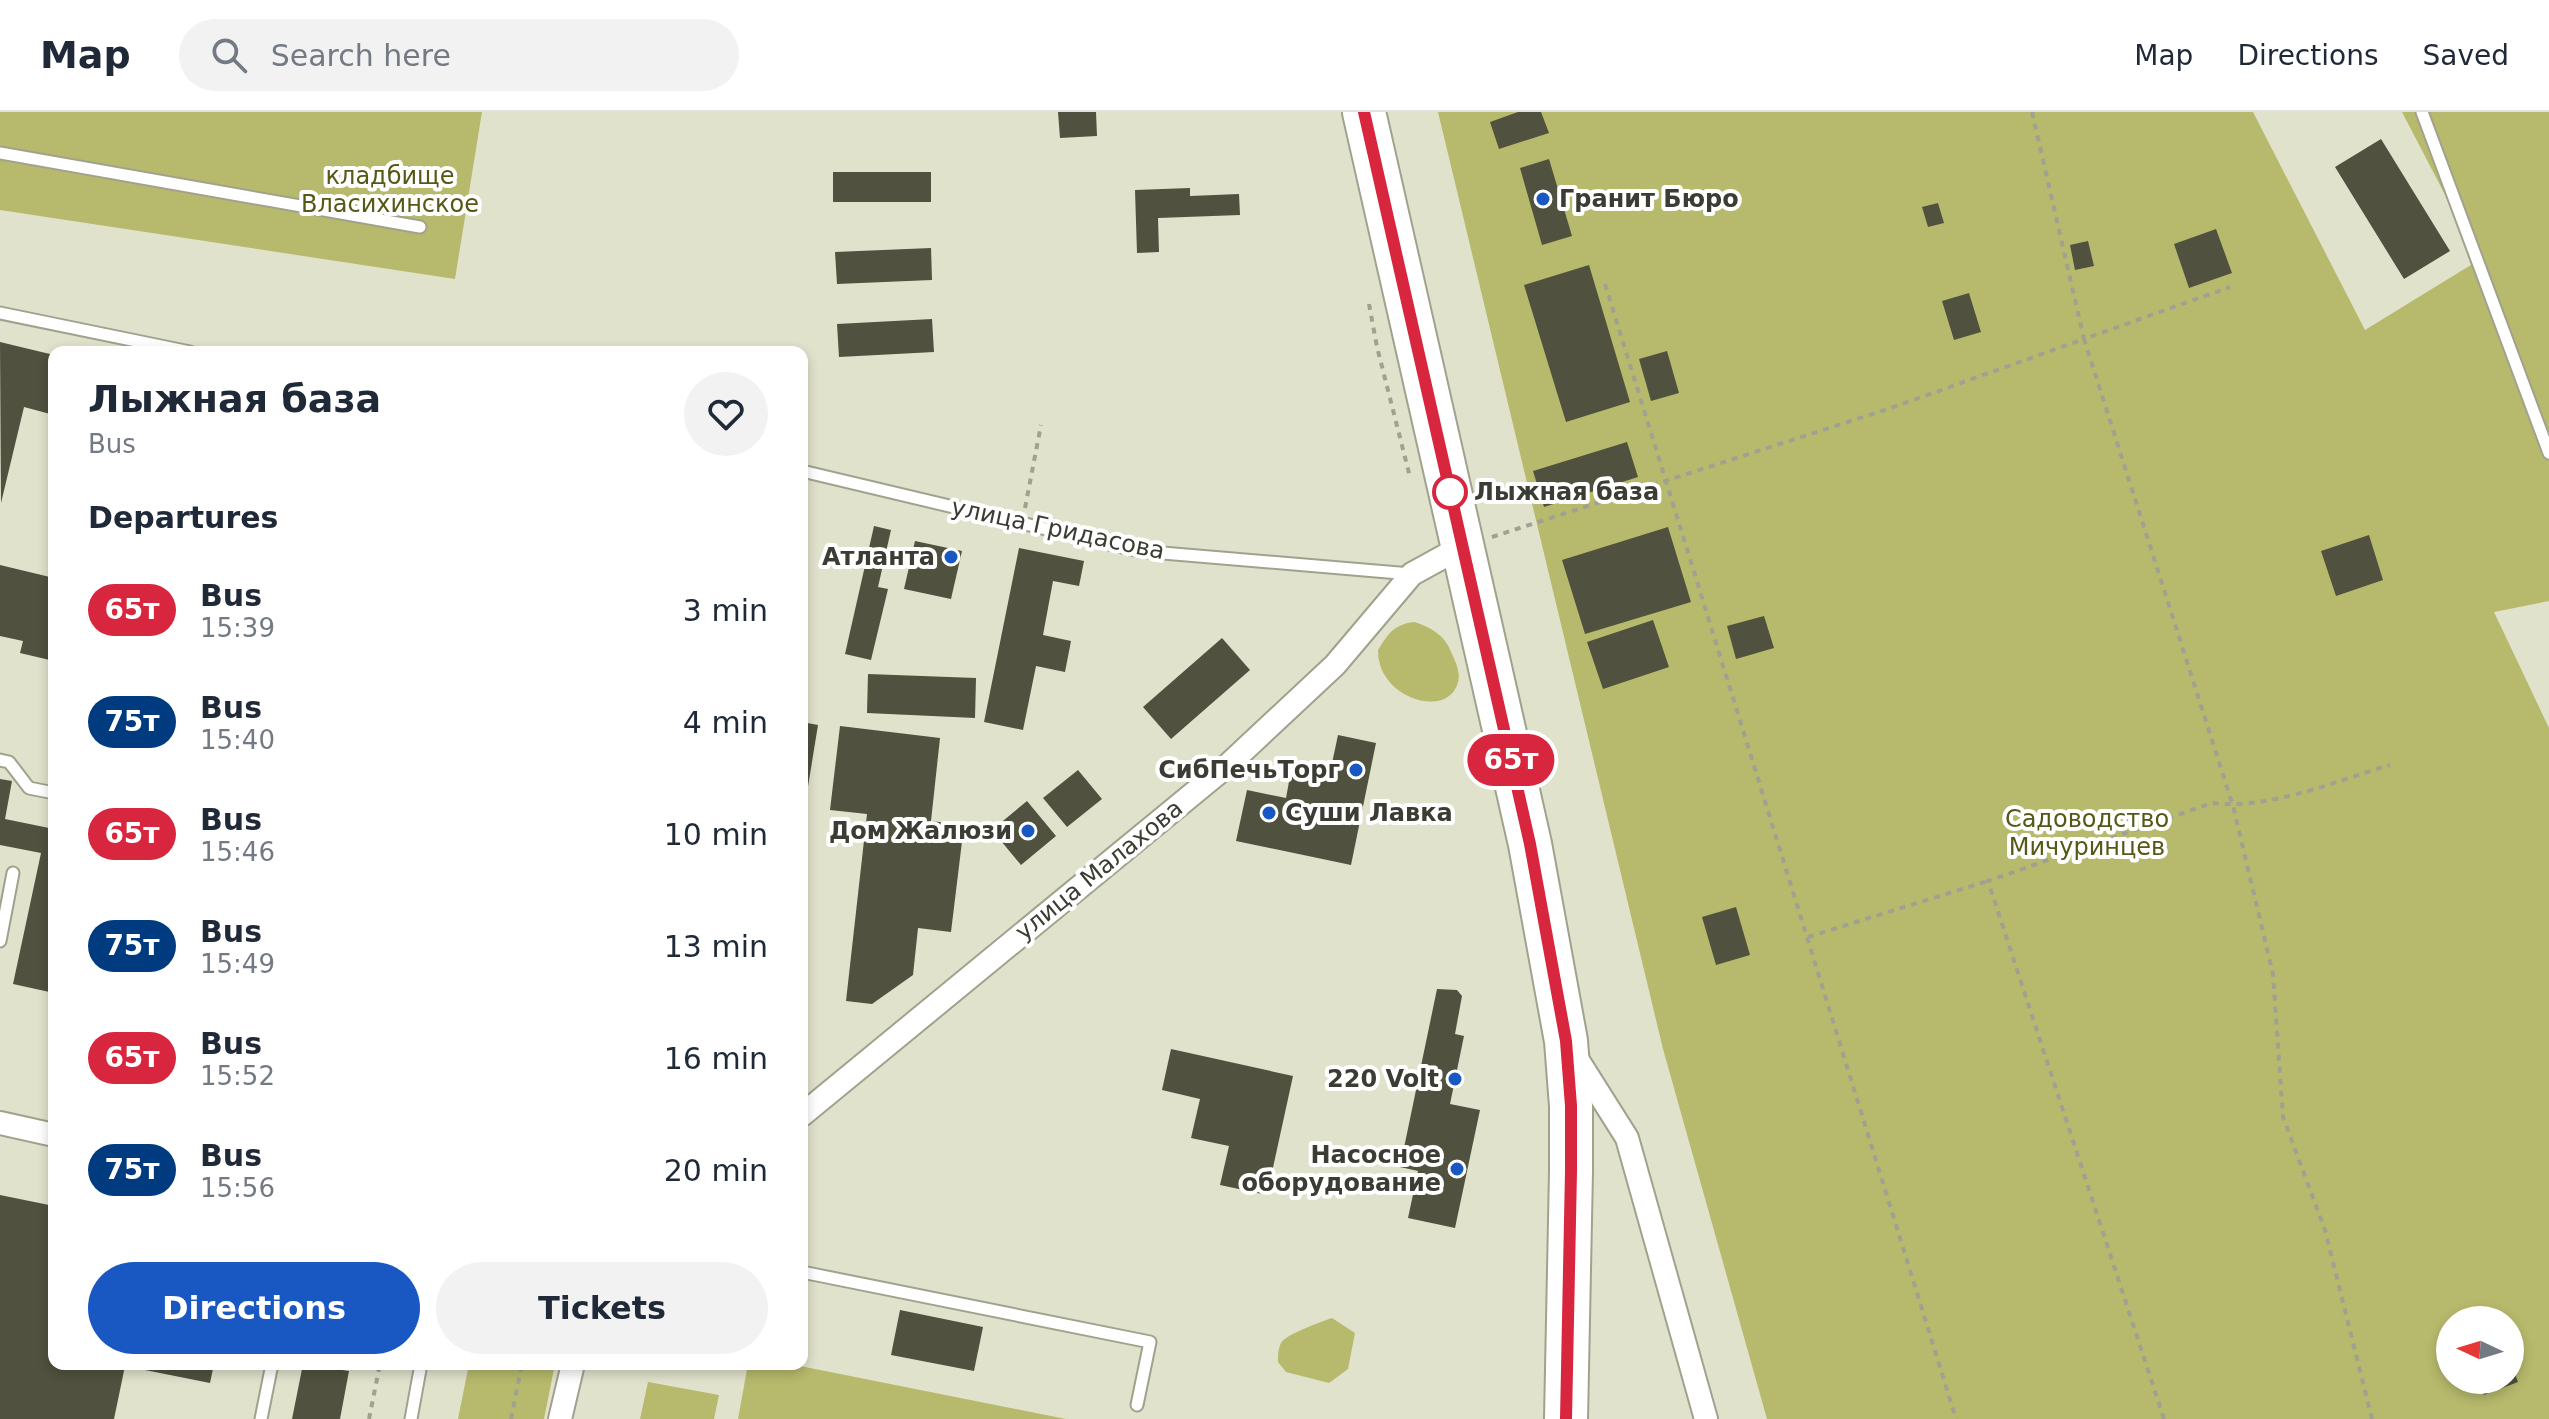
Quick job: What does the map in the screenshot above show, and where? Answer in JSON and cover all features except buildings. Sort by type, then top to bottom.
[{"type":"highway","points":[[1364,112],[1533,857],[1566,1041],[1571,1106],[1566,1419]]},
{"type":"street","points":[[1412,574],[1463,546]]},
{"type":"street","name":"улица Малахова","points":[[808,1110],[1228,765],[1335,665],[1412,574]]},
{"type":"street","points":[[1566,1041],[1627,1138],[1706,1419]]},
{"type":"street","points":[[0,1123],[48,1132]]},
{"type":"street","points":[[560,1419],[572,1370]]},
{"type":"lane","points":[[2422,112],[2549,453]]},
{"type":"lane","points":[[0,153],[420,227]]},
{"type":"lane","points":[[0,313],[138,346]]},
{"type":"lane","name":"улица Гридасова","points":[[808,472],[1139,551],[1412,574]]},
{"type":"lane","points":[[0,760],[9,762],[29,788],[48,792]]},
{"type":"lane","points":[[0,941],[13,873]]},
{"type":"lane","points":[[808,1273],[1150,1342],[1137,1405]]},
{"type":"lane","points":[[261,1419],[271,1370]]},
{"type":"lane","points":[[411,1419],[420,1370]]},
{"type":"path","points":[[2032,112],[2084,339],[2233,806],[2273,974],[2283,1117],[2325,1230],[2372,1419]]},
{"type":"path","points":[[1605,284],[1956,1419]]},
{"type":"path","points":[[1463,546],[1888,409],[2230,287]]},
{"type":"path","points":[[1369,304],[1410,477]]},
{"type":"path","points":[[1022,523],[1041,425]]},
{"type":"path","points":[[1808,937],[1988,881],[2212,803],[2233,806],[2257,804],[2390,765]]},
{"type":"path","points":[[1988,881],[2164,1419]]},
{"type":"path","points":[[369,1419],[379,1370]]},
{"type":"path","points":[[511,1419],[521,1370]]},
{"type":"green space","name":"кладбище Власихинское","points":[[0,112],[482,112],[455,279],[0,210]]},
{"type":"green space","name":"Садоводство Мичуринцев","points":[[1438,112],[2253,112],[2365,330],[2479,260],[2402,112],[2549,112],[2549,601],[2494,612],[2549,728],[2549,1419],[1767,1419],[1663,1049]]},
{"type":"green space","points":[[1414,622],[1441,637],[1449,646],[1456,663],[1458,682],[1452,694],[1442,700],[1414,699],[1400,692],[1381,667],[1378,650],[1385,639],[1396,628]]},
{"type":"green space","points":[[1332,1318],[1355,1333],[1348,1369],[1329,1383],[1286,1372],[1278,1362],[1281,1343],[1296,1332]]},
{"type":"green space","points":[[808,1368],[1066,1419],[738,1419],[747,1370],[808,1370]]},
{"type":"green space","points":[[468,1370],[554,1370],[544,1419],[458,1419]]},
{"type":"green space","points":[[648,1382],[719,1395],[714,1419],[640,1419]]},
{"type":"bus line","name":"65т","points":[[1364,112],[1530,844],[1566,1041],[1571,1106],[1571,1171],[1566,1419]]},
{"type":"place","name":"Гранит Бюро","points":[[1543,199]]},
{"type":"place","name":"Лыжная база","points":[[1450,492]]},
{"type":"place","name":"Атланта","points":[[951,557]]},
{"type":"place","name":"СибПечьТорг","points":[[1356,770]]},
{"type":"place","name":"Суши Лавка","points":[[1269,813]]},
{"type":"place","name":"Дом Жалюзи","points":[[1028,831]]},
{"type":"place","name":"220 Volt","points":[[1455,1079]]},
{"type":"place","name":"Насосное оборудование","points":[[1457,1169]]}]
